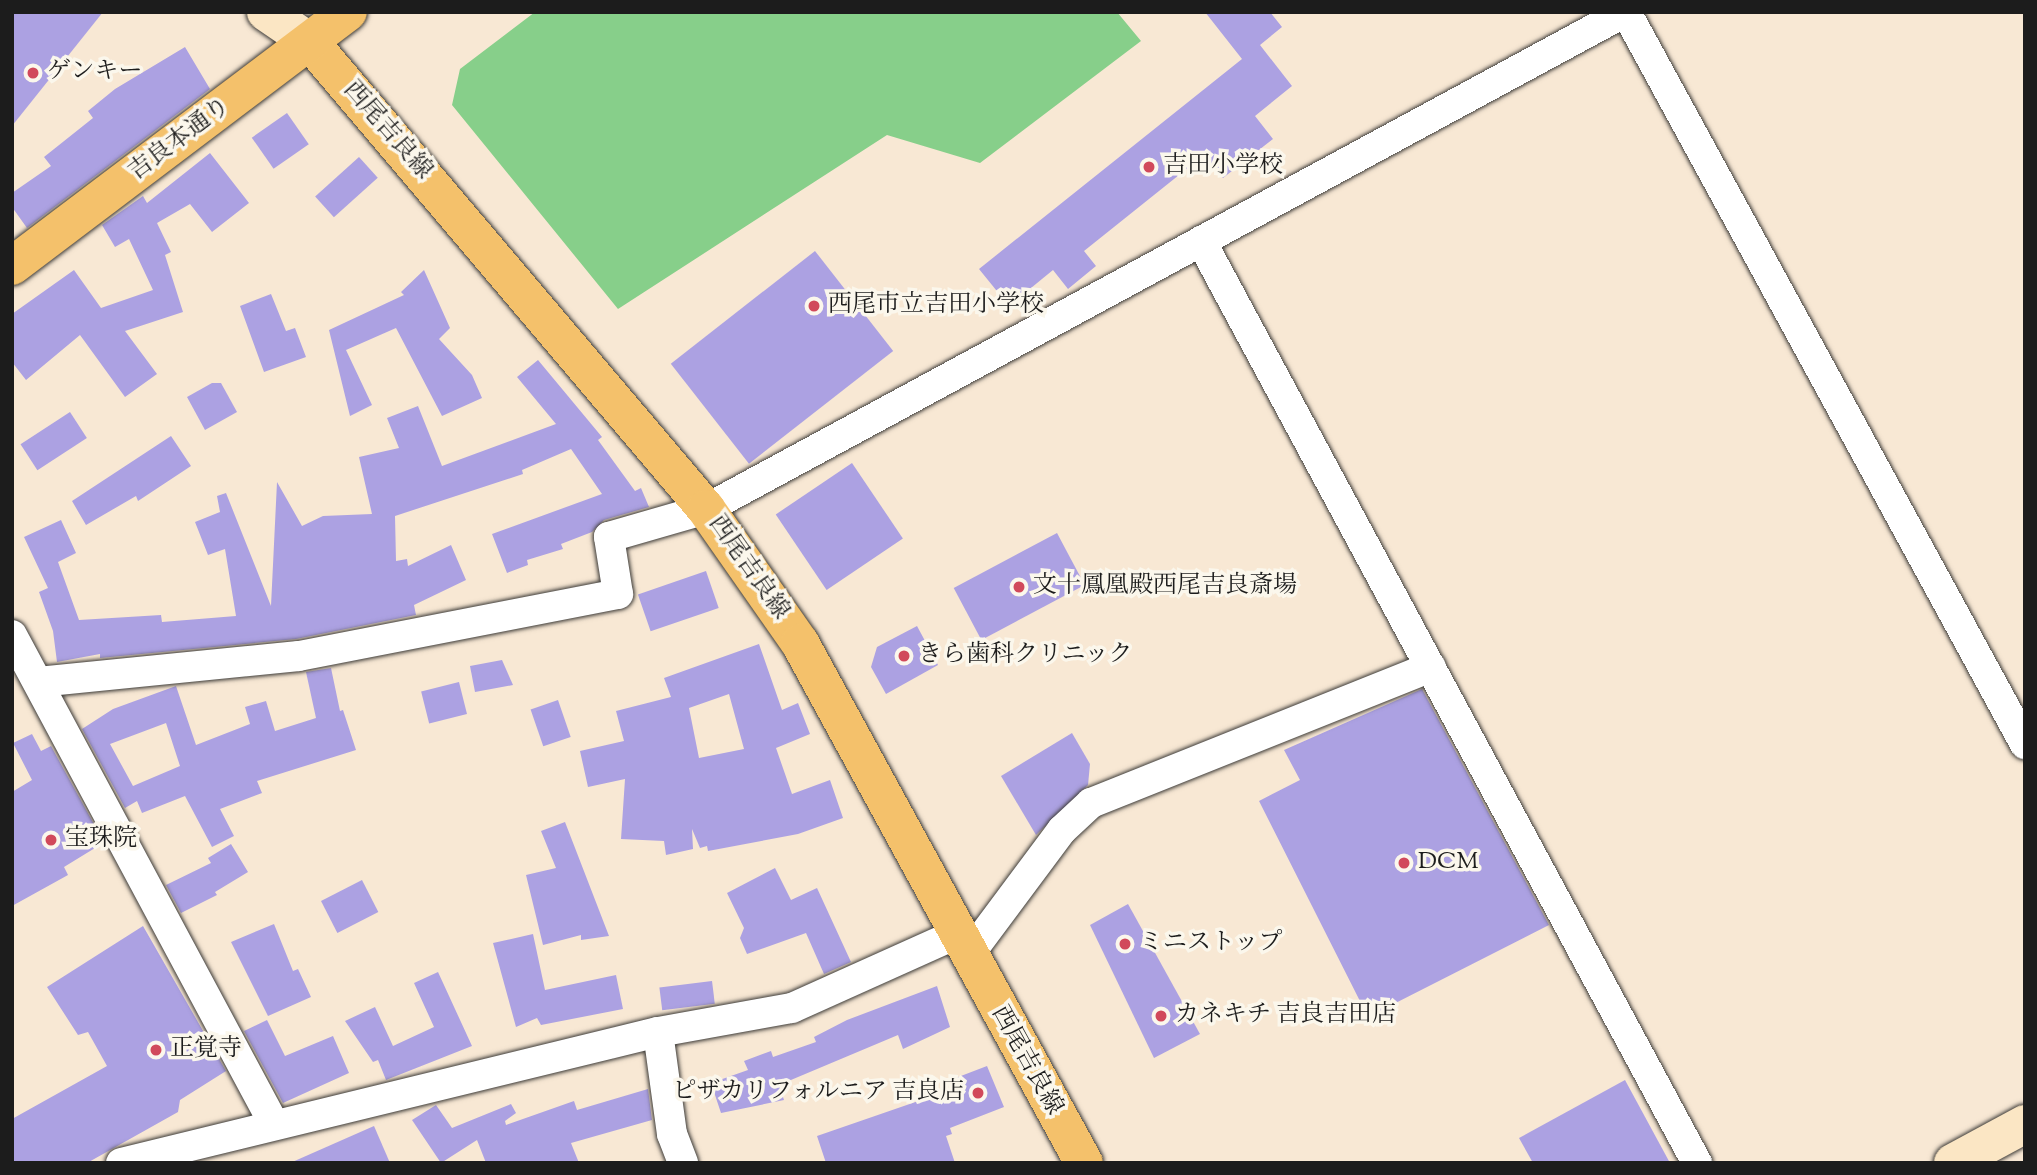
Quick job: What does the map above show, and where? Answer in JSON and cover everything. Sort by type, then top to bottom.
[{"type":"main road","name":"吉良本通り","points":[[12,266],[348,12]]},
{"type":"main road","name":"西尾吉良線","points":[[310,42],[706,509],[800,643],[1084,1163]]},
{"type":"street","points":[[266,12],[310,42]]},
{"type":"street","points":[[38,681],[299,656],[618,594],[609,537],[706,509],[1626,12],[2025,744]]},
{"type":"street","points":[[1200,241],[1697,1163]]},
{"type":"street","points":[[12,635],[274,1124]]},
{"type":"street","points":[[121,1163],[658,1032],[792,1007],[963,945],[1062,830],[1091,803],[1431,667]]},
{"type":"street","points":[[658,1032],[672,1134],[683,1163]]},
{"type":"street","points":[[1953,1163],[2025,1124]]},
{"type":"green space","points":[[535,12],[1117,12],[1141,41],[980,163],[887,135],[618,309],[452,105],[460,69]]},
{"type":"building","name":"ゲンキー","points":[[12,12],[103,12],[12,126]]},
{"type":"building","name":"吉田小学校","points":[[1205,12],[1270,12],[1282,27],[1260,45],[1292,86],[1255,116],[1273,139],[1223,178],[1204,155],[1084,251],[1096,266],[1068,289],[1053,270],[1009,306],[979,269],[1242,59]]},
{"type":"building","points":[[185,47],[210,89],[27,228],[12,207],[12,193],[51,166],[44,157],[93,118],[88,111],[115,89]]},
{"type":"building","points":[[287,113],[309,144],[274,169],[252,138]]},
{"type":"building","points":[[210,153],[249,203],[212,232],[190,204],[157,223],[171,252],[165,255],[183,312],[125,331],[157,374],[125,397],[80,335],[26,380],[12,362],[12,314],[74,270],[101,308],[153,290],[129,239],[115,247],[102,225],[143,196],[147,203]]},
{"type":"building","points":[[359,157],[378,178],[334,217],[315,196]]},
{"type":"building","points":[[815,251],[893,351],[749,464],[671,364]]},
{"type":"building","points":[[424,270],[450,328],[439,339],[472,375],[482,398],[442,416],[396,328],[346,350],[372,405],[350,416],[329,330],[404,295],[401,292]]},
{"type":"building","points":[[271,294],[286,331],[295,328],[306,357],[264,372],[240,306]]},
{"type":"building","points":[[538,360],[602,437],[598,440],[635,491],[641,488],[649,507],[604,520],[592,532],[561,544],[563,549],[527,560],[528,565],[507,573],[492,534],[602,494],[571,449],[522,470],[523,474],[395,516],[396,561],[407,559],[408,566],[451,545],[466,580],[414,605],[416,615],[296,639],[100,658],[100,654],[57,662],[53,631],[39,592],[48,588],[24,537],[61,520],[76,553],[58,562],[79,620],[161,615],[162,622],[236,616],[225,549],[208,555],[195,522],[220,512],[217,496],[226,493],[271,606],[277,482],[302,526],[323,516],[372,514],[359,457],[399,448],[387,418],[418,406],[442,466],[556,424],[517,377]]},
{"type":"building","points":[[212,383],[221,383],[237,412],[205,430],[187,397]]},
{"type":"building","points":[[70,412],[87,438],[37,470],[21,444]]},
{"type":"building","points":[[171,436],[191,466],[138,501],[136,496],[86,525],[72,501]]},
{"type":"building","points":[[852,463],[903,538],[827,590],[776,514]]},
{"type":"building","name":"文十鳳凰殿西尾吉良斎場","points":[[1057,533],[1085,585],[981,640],[954,588]]},
{"type":"building","points":[[706,571],[719,608],[651,631],[638,594]]},
{"type":"building","name":"きら歯科クリニック","points":[[917,626],[938,665],[886,694],[871,667],[877,647]]},
{"type":"building","points":[[759,644],[782,710],[798,703],[810,734],[776,748],[792,794],[830,780],[843,818],[798,834],[708,851],[707,846],[700,848],[692,829],[693,849],[666,855],[664,841],[621,839],[625,779],[588,787],[580,751],[624,741],[616,711],[671,697],[664,678]],"holes":[[[729,694],[744,749],[699,758],[689,708]]]},
{"type":"building","points":[[502,660],[513,685],[475,692],[470,666]]},
{"type":"building","points":[[331,668],[340,711],[343,710],[356,750],[257,781],[262,793],[220,809],[234,836],[212,847],[185,796],[142,813],[137,801],[125,808],[82,729],[113,709],[176,686],[196,745],[250,724],[245,707],[266,701],[275,731],[316,718],[306,672]],"holes":[[[166,723],[180,766],[133,786],[110,744]]]},
{"type":"building","points":[[459,682],[467,714],[429,723],[421,691]]},
{"type":"building","name":"DCM","points":[[1422,689],[1549,925],[1368,1017],[1259,801],[1300,780],[1284,750]]},
{"type":"building","points":[[558,700],[571,737],[543,746],[531,709]]},
{"type":"building","points":[[1072,733],[1090,764],[1088,785],[1036,835],[1001,776]]},
{"type":"building","name":"宝珠院","points":[[32,734],[41,751],[51,746],[95,826],[85,832],[95,848],[64,867],[68,875],[12,906],[12,792],[32,780],[13,743]]},
{"type":"building","points":[[565,822],[609,936],[581,940],[581,935],[543,945],[526,875],[556,868],[541,831]]},
{"type":"building","points":[[231,844],[248,872],[215,892],[217,895],[181,913],[166,885],[211,863],[208,858]]},
{"type":"building","points":[[775,868],[791,900],[817,888],[851,962],[824,974],[806,933],[747,954],[740,938],[744,928],[727,893]]},
{"type":"building","points":[[362,880],[378,912],[337,933],[321,901]]},
{"type":"building","points":[[1128,904],[1200,1034],[1154,1058],[1090,925]]},
{"type":"building","points":[[274,924],[293,971],[298,969],[311,997],[268,1016],[231,942]]},
{"type":"building","name":"正覚寺","points":[[143,926],[226,1071],[180,1100],[178,1112],[87,1163],[12,1163],[12,1119],[107,1066],[88,1032],[78,1035],[47,987]]},
{"type":"building","points":[[533,934],[545,990],[616,975],[623,1009],[541,1025],[537,1018],[516,1027],[493,943]]},
{"type":"building","points":[[438,972],[472,1046],[386,1080],[378,1060],[373,1062],[345,1021],[375,1007],[393,1046],[434,1027],[414,983]]},
{"type":"building","points":[[712,981],[715,1004],[662,1010],[659,987]]},
{"type":"building","points":[[937,986],[950,1027],[903,1049],[898,1035],[779,1085],[784,1100],[721,1113],[711,1083],[748,1070],[744,1061],[771,1051],[773,1057],[816,1042],[814,1037],[847,1020]]},
{"type":"building","points":[[267,1020],[285,1056],[333,1036],[349,1073],[283,1103],[244,1031]]},
{"type":"building","points":[[987,1066],[1004,1107],[950,1128],[952,1134],[946,1136],[955,1163],[826,1163],[817,1136],[956,1088],[953,1079]]},
{"type":"building","points":[[1625,1080],[1670,1163],[1533,1163],[1519,1138]]},
{"type":"building","points":[[648,1089],[652,1120],[571,1143],[579,1163],[486,1163],[477,1140],[441,1163],[412,1120],[436,1105],[452,1128],[511,1104],[516,1113],[505,1121],[506,1125],[574,1101],[577,1110]]},
{"type":"building","points":[[374,1126],[390,1163],[290,1163]]},
{"type":"place","name":"ゲンキー","points":[[33,73]]},
{"type":"place","name":"吉田小学校","points":[[1149,167]]},
{"type":"place","name":"西尾市立吉田小学校","points":[[814,306]]},
{"type":"place","name":"文十鳳凰殿西尾吉良斎場","points":[[1019,587]]},
{"type":"place","name":"きら歯科クリニック","points":[[904,656]]},
{"type":"place","name":"宝珠院","points":[[51,840]]},
{"type":"place","name":"DCM","points":[[1404,863]]},
{"type":"place","name":"ミニストップ","points":[[1125,944]]},
{"type":"place","name":"カネキチ 吉良吉田店","points":[[1161,1016]]},
{"type":"place","name":"正覚寺","points":[[156,1050]]},
{"type":"place","name":"ピザカリフォルニア 吉良店","points":[[978,1093]]}]
